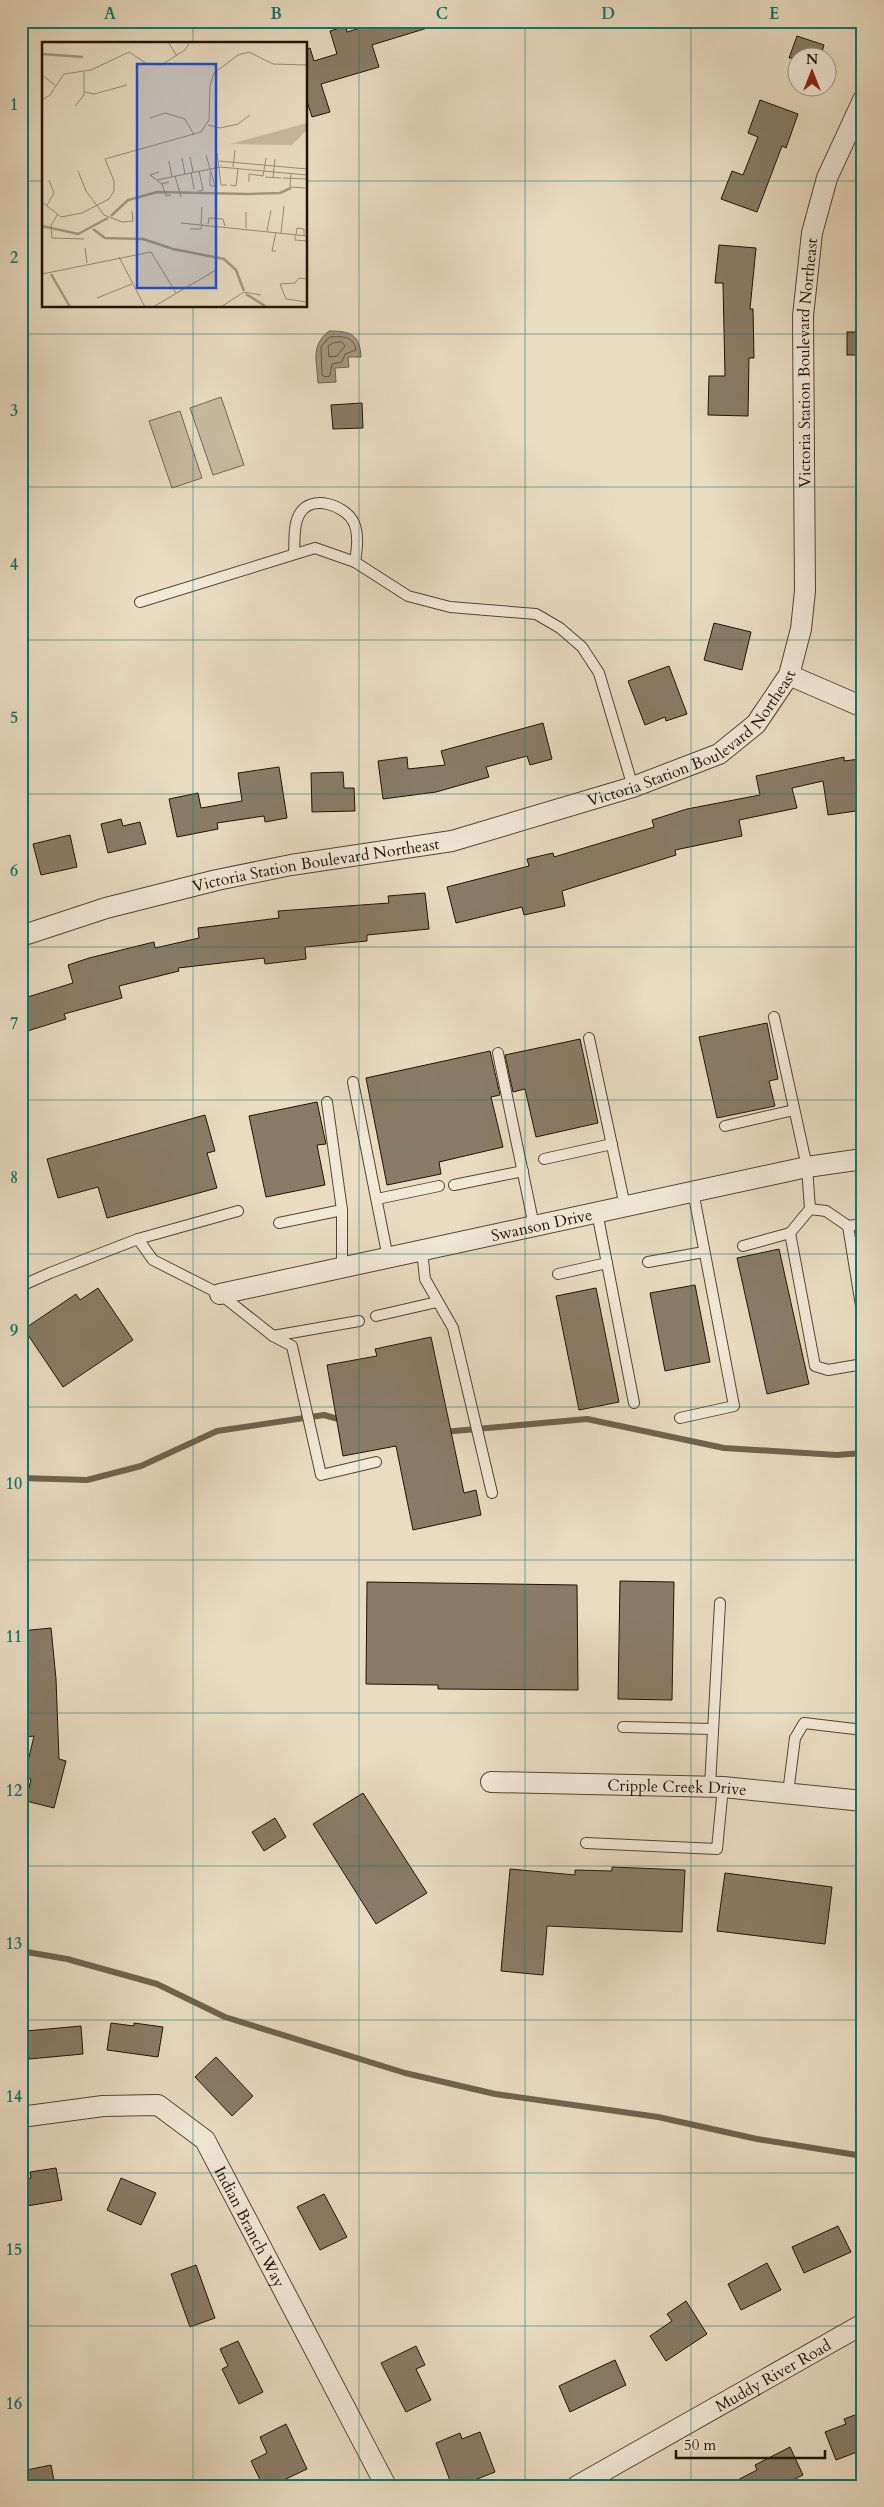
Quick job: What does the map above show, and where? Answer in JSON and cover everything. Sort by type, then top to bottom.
[{"type":"street","name":"Victoria Station Boulevard Northeast","points":[[21,936],[106,908],[217,880],[291,865],[452,841],[633,787],[719,754],[756,724],[789,675],[801,629],[805,591],[803,316],[812,233],[827,178],[863,100]]},
{"type":"street","points":[[789,675],[863,707]]},
{"type":"street","name":"Swanson Drive","points":[[220,1294],[807,1166],[863,1159]]},
{"type":"street","name":"Cripple Creek Drive","points":[[491,1782],[717,1787],[863,1801]]},
{"type":"street","name":"Indian Branch Way","points":[[21,2117],[103,2106],[158,2104],[205,2140],[386,2486]]},
{"type":"street","name":"Muddy River Road","points":[[578,2486],[863,2324]]},
{"type":"lane","points":[[294,553],[295,525],[299,513],[310,505],[323,503],[336,506],[354,523],[357,542],[355,562]]},
{"type":"lane","points":[[140,602],[315,548],[355,562],[408,596],[450,607],[536,614],[560,628],[582,647],[599,673],[633,787]]},
{"type":"lane","points":[[743,1246],[790,1233],[810,1209],[807,1166],[774,1018]]},
{"type":"lane","points":[[589,1038],[625,1206]]},
{"type":"lane","points":[[498,1053],[534,1226]]},
{"type":"lane","points":[[354,1082],[388,1258]]},
{"type":"lane","points":[[327,1102],[342,1210],[342,1268]]},
{"type":"lane","points":[[725,1126],[794,1110]]},
{"type":"lane","points":[[544,1159],[612,1144]]},
{"type":"lane","points":[[454,1185],[523,1171]]},
{"type":"lane","points":[[376,1200],[439,1186]]},
{"type":"lane","points":[[680,1418],[734,1406],[693,1191]]},
{"type":"lane","points":[[810,1209],[826,1211],[848,1226],[863,1224]]},
{"type":"lane","points":[[279,1223],[342,1210]]},
{"type":"lane","points":[[21,1286],[138,1239],[238,1211]]},
{"type":"lane","points":[[597,1212],[634,1403]]},
{"type":"lane","points":[[848,1226],[863,1318]]},
{"type":"lane","points":[[790,1233],[815,1366],[828,1370],[863,1364]]},
{"type":"lane","points":[[138,1239],[153,1260],[220,1294],[273,1336],[292,1346],[321,1475],[376,1462]]},
{"type":"lane","points":[[422,1250],[425,1279],[437,1302],[447,1314],[453,1328],[492,1493]]},
{"type":"lane","points":[[648,1262],[704,1252]]},
{"type":"lane","points":[[558,1274],[607,1263]]},
{"type":"lane","points":[[376,1316],[437,1302]]},
{"type":"lane","points":[[273,1336],[359,1321]]},
{"type":"lane","points":[[586,1843],[717,1849],[717,1787],[713,1729],[720,1603]]},
{"type":"lane","points":[[788,1793],[794,1738],[804,1723],[863,1730]]},
{"type":"lane","points":[[623,1727],[713,1729]]},
{"type":"shaded area","points":[[221,397],[244,465],[213,475],[190,408]]},
{"type":"shaded area","points":[[180,411],[202,478],[172,488],[149,421]]},
{"type":"water","points":[[329,331],[352,335],[359,343],[361,357],[348,357],[349,367],[335,368],[336,382],[318,383],[317,348],[319,342]]},
{"type":"building","points":[[383,21],[437,21],[437,25],[372,45],[379,67],[321,84],[330,112],[312,117],[308,104],[308,48],[310,48],[314,61],[337,54],[330,31],[346,26],[347,32]]},
{"type":"building","points":[[797,36],[824,45],[823,48],[793,48]]},
{"type":"building","points":[[760,100],[798,114],[786,148],[782,146],[757,212],[721,199],[732,171],[743,175],[758,137],[748,133]]},
{"type":"building","points":[[719,245],[756,248],[750,309],[753,309],[754,358],[749,358],[748,416],[708,415],[709,376],[725,376],[723,283],[715,283]]},
{"type":"building","points":[[847,332],[863,332],[863,355],[847,355]]},
{"type":"building","points":[[362,403],[363,428],[333,429],[331,405]]},
{"type":"building","points":[[714,623],[751,632],[742,670],[704,660]]},
{"type":"building","points":[[669,666],[687,714],[666,721],[665,717],[645,725],[628,681]]},
{"type":"building","points":[[543,723],[552,759],[530,765],[527,756],[486,767],[489,777],[436,792],[383,799],[378,761],[407,757],[408,769],[445,765],[441,751]]},
{"type":"building","points":[[844,757],[844,761],[860,759],[863,780],[863,810],[828,815],[823,781],[792,788],[797,808],[739,820],[742,836],[675,850],[676,855],[562,891],[565,906],[524,915],[522,907],[456,923],[447,887],[529,866],[527,859],[553,853],[554,857],[654,827],[652,820],[687,809],[760,795],[756,776]]},
{"type":"building","points":[[279,767],[287,818],[265,822],[264,816],[217,823],[218,829],[177,837],[169,799],[198,793],[201,808],[242,801],[238,773]]},
{"type":"building","points":[[343,772],[344,788],[354,788],[355,811],[312,812],[311,773]]},
{"type":"building","points":[[121,819],[123,826],[140,822],[146,844],[108,853],[101,824]]},
{"type":"building","points":[[70,835],[77,867],[41,875],[33,844]]},
{"type":"building","points":[[425,893],[429,929],[367,935],[367,941],[305,947],[306,959],[265,964],[264,958],[178,968],[179,971],[119,986],[122,998],[64,1014],[66,1019],[21,1033],[21,999],[73,983],[68,965],[154,942],[155,948],[199,938],[198,928],[279,918],[278,911],[389,903],[388,896]]},
{"type":"building","points":[[767,1023],[778,1079],[769,1081],[775,1106],[717,1118],[699,1037]]},
{"type":"building","points":[[580,1039],[598,1123],[536,1137],[525,1089],[513,1092],[505,1055]]},
{"type":"building","points":[[490,1051],[500,1095],[491,1097],[503,1147],[439,1162],[441,1174],[387,1185],[366,1078]]},
{"type":"building","points":[[317,1102],[326,1144],[317,1145],[325,1185],[266,1197],[249,1116]]},
{"type":"building","points":[[205,1115],[215,1151],[207,1153],[217,1188],[107,1218],[98,1187],[58,1198],[47,1159]]},
{"type":"building","points":[[779,1249],[809,1384],[767,1394],[737,1258]]},
{"type":"building","points":[[695,1285],[710,1362],[665,1371],[650,1293]]},
{"type":"building","points":[[98,1288],[133,1340],[63,1387],[24,1329],[76,1294],[80,1300]]},
{"type":"building","points":[[596,1288],[619,1402],[579,1410],[556,1296]]},
{"type":"building","points":[[431,1337],[464,1493],[476,1490],[481,1515],[413,1530],[396,1446],[343,1456],[327,1365],[377,1356],[375,1349]]},
{"type":"building","points":[[620,1581],[674,1582],[672,1700],[618,1699]]},
{"type":"building","points":[[367,1582],[577,1585],[578,1690],[438,1689],[438,1685],[366,1684]]},
{"type":"building","points":[[51,1628],[56,1679],[59,1759],[66,1761],[54,1808],[26,1801],[31,1779],[24,1778],[34,1736],[25,1737],[21,1680],[21,1631]]},
{"type":"building","points":[[363,1793],[427,1893],[376,1924],[313,1824]]},
{"type":"building","points":[[275,1818],[286,1837],[264,1851],[252,1832]]},
{"type":"building","points":[[612,1867],[685,1870],[682,1932],[547,1926],[543,1975],[501,1971],[510,1869],[575,1875],[575,1870],[612,1871]]},
{"type":"building","points":[[725,1873],[832,1887],[825,1944],[717,1931]]},
{"type":"building","points":[[111,2023],[134,2026],[134,2023],[163,2027],[158,2057],[107,2050]]},
{"type":"building","points":[[81,2026],[83,2054],[29,2059],[26,2031]]},
{"type":"building","points":[[216,2057],[253,2096],[232,2116],[195,2077]]},
{"type":"building","points":[[56,2168],[62,2200],[21,2207],[21,2180],[31,2178],[30,2172]]},
{"type":"building","points":[[121,2178],[156,2193],[141,2225],[107,2210]]},
{"type":"building","points":[[324,2194],[347,2237],[320,2250],[297,2207]]},
{"type":"building","points":[[838,2226],[851,2252],[804,2273],[792,2247]]},
{"type":"building","points":[[767,2263],[781,2290],[741,2310],[728,2284]]},
{"type":"building","points":[[196,2265],[215,2318],[190,2327],[171,2274]]},
{"type":"building","points":[[686,2301],[707,2334],[666,2361],[650,2336],[672,2321],[667,2314]]},
{"type":"building","points":[[238,2341],[263,2392],[239,2404],[222,2369],[228,2366],[220,2349]]},
{"type":"building","points":[[416,2346],[425,2365],[416,2369],[431,2400],[406,2412],[381,2363]]},
{"type":"building","points":[[615,2360],[626,2385],[570,2412],[559,2386]]},
{"type":"building","points":[[863,2412],[863,2464],[857,2452],[836,2460],[825,2432],[846,2424],[844,2419]]},
{"type":"building","points":[[286,2424],[307,2469],[271,2486],[263,2486],[251,2461],[267,2453],[260,2437]]},
{"type":"building","points":[[480,2432],[495,2472],[459,2486],[452,2486],[436,2443],[460,2433],[462,2439]]},
{"type":"building","points":[[790,2447],[803,2475],[781,2486],[726,2486],[757,2470],[755,2465]]},
{"type":"building","points":[[51,2465],[55,2486],[25,2486],[22,2471]]},
{"type":"waterway","points":[[21,1478],[87,1480],[141,1466],[217,1431],[324,1415],[345,1421]]},
{"type":"waterway","points":[[443,1432],[587,1419],[724,1448],[837,1455],[863,1453]]},
{"type":"waterway","points":[[21,1951],[67,1959],[157,1984],[225,2017],[405,2073],[495,2094],[658,2117],[757,2139],[863,2156]]}]
